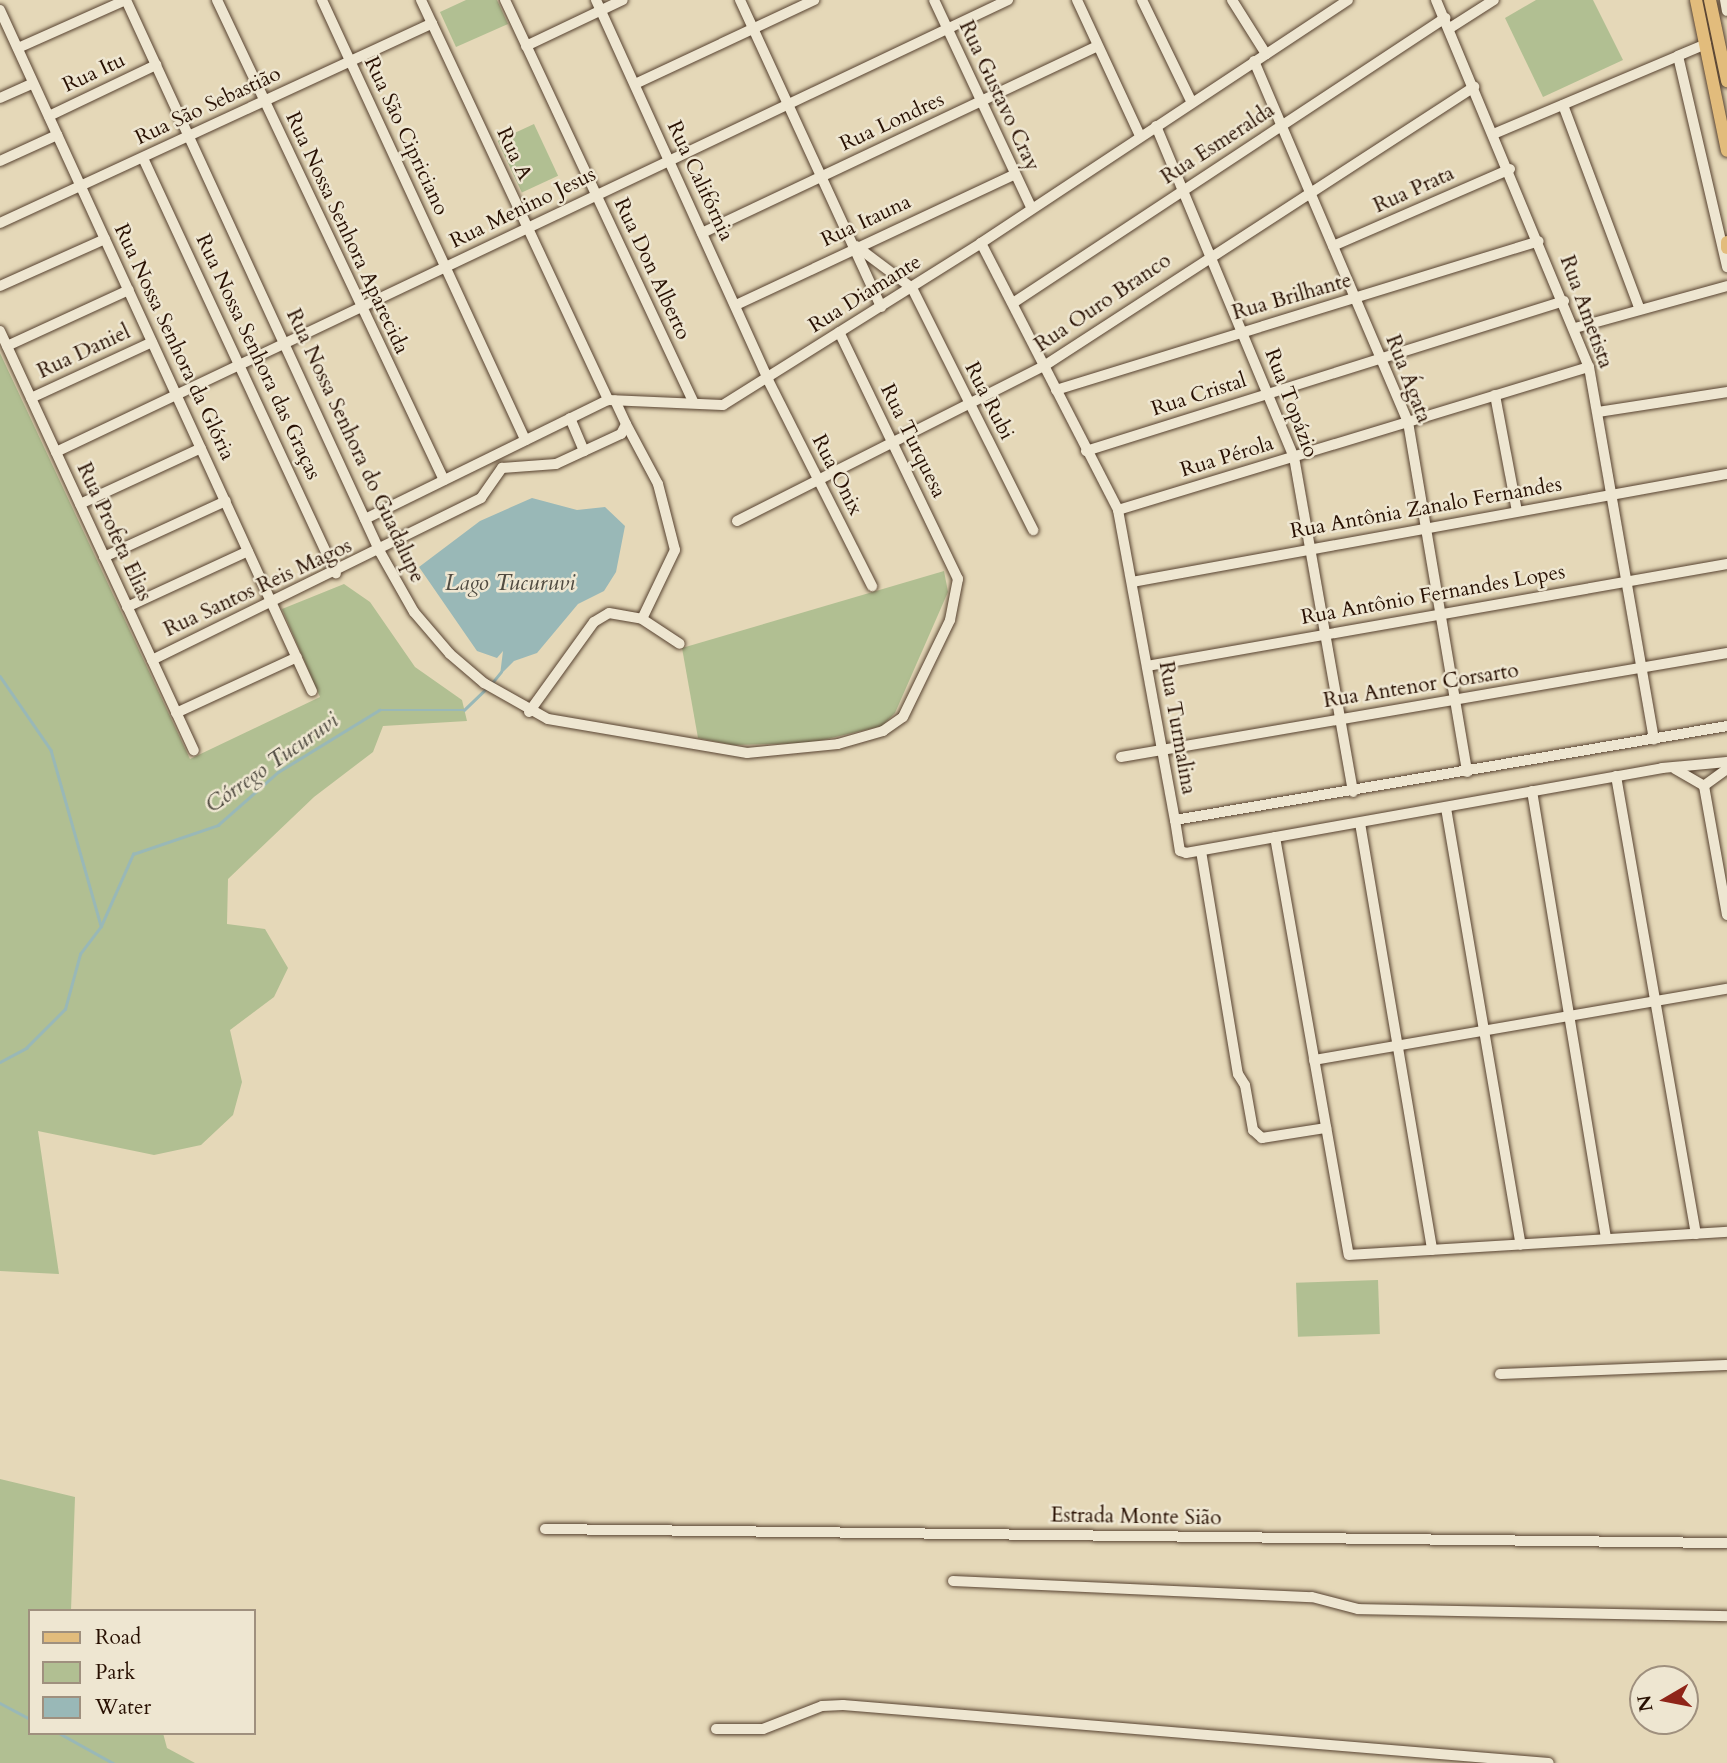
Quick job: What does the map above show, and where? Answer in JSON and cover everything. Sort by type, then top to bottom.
[{"type":"main road","points":[[1696,0],[1727,151]]},
{"type":"main road","points":[[1710,0],[1727,81]]},
{"type":"main road","points":[[1727,242],[1727,248]]},
{"type":"street","points":[[18,48],[126,0]]},
{"type":"street","name":"Rua Nossa Senhora do Guadalupe","points":[[126,0],[380,552],[425,628],[488,686],[529,712],[727,752],[814,749],[883,731],[903,717],[950,620],[958,594],[954,566]]},
{"type":"street","name":"Rua Nossa Senhora Aparecida","points":[[218,0],[359,308],[444,480]]},
{"type":"street","name":"Rua São Cipriciano","points":[[322,0],[525,440]]},
{"type":"street","name":"Rua A","points":[[421,0],[612,400],[659,484],[675,550],[642,619]]},
{"type":"street","name":"Rua Don Alberto","points":[[505,0],[694,402]]},
{"type":"street","name":"Rua Califórnia","points":[[596,0],[736,304],[768,380]]},
{"type":"street","points":[[526,46],[623,0]]},
{"type":"street","points":[[740,0],[856,246],[881,307]]},
{"type":"street","points":[[635,85],[814,0]]},
{"type":"street","name":"Rua Gustavo Cray","points":[[934,0],[1031,207]]},
{"type":"street","name":"Rua Menino Jesus","points":[[56,452],[528,228],[667,157],[1008,0]]},
{"type":"street","points":[[1077,0],[1140,136]]},
{"type":"street","points":[[1142,0],[1192,103]]},
{"type":"street","points":[[1232,0],[1266,54]]},
{"type":"street","name":"Rua Diamante","points":[[365,519],[612,400],[723,405],[768,380],[839,332],[912,288],[1266,54],[1334,4],[1348,0]]},
{"type":"street","name":"Rua Ametista","points":[[1436,0],[1496,133],[1589,367],[1654,739]]},
{"type":"street","name":"Rua Esmeralda","points":[[1013,303],[1282,125],[1447,23],[1494,0]]},
{"type":"street","points":[[1725,0],[1727,11]]},
{"type":"street","name":"Rua Nossa Senhora da Glória","points":[[0,10],[4,31],[18,48],[312,691]]},
{"type":"street","name":"Rua São Sebastião","points":[[0,223],[432,23]]},
{"type":"street","points":[[1496,133],[1706,44]]},
{"type":"street","name":"Rua Londres","points":[[702,233],[1097,46]]},
{"type":"street","points":[[1678,56],[1727,267]]},
{"type":"street","name":"Rua Ágata","points":[[1254,61],[1408,422],[1467,772]]},
{"type":"street","name":"Rua Itu","points":[[48,116],[156,65]]},
{"type":"street","points":[[0,98],[33,83]]},
{"type":"street","name":"Rua Ouro Branco","points":[[737,521],[1044,366],[1211,254],[1474,87]]},
{"type":"street","points":[[1563,106],[1639,307]]},
{"type":"street","name":"Rua Topázio","points":[[1156,126],[1294,457],[1353,792]]},
{"type":"street","points":[[0,161],[57,135]]},
{"type":"street","name":"Rua Nossa Senhora das Graças","points":[[143,158],[336,572]]},
{"type":"street","name":"Rua Prata","points":[[1333,246],[1510,169]]},
{"type":"street","name":"Rua Itauna","points":[[736,304],[856,246],[1014,175]]},
{"type":"street","points":[[0,286],[105,239]]},
{"type":"street","name":"Rua Brilhante","points":[[1056,390],[1539,241]]},
{"type":"street","name":"Rua Turmalina","points":[[981,243],[1118,510],[1175,820],[1353,792],[1727,726]]},
{"type":"street","points":[[856,246],[912,288]]},
{"type":"street","points":[[1575,328],[1639,307],[1727,286]]},
{"type":"street","name":"Rua Rubi","points":[[912,288],[1033,530]]},
{"type":"street","points":[[7,346],[129,290]]},
{"type":"street","name":"Rua Cristal","points":[[1086,451],[1564,301]]},
{"type":"street","name":"Rua Profeta Elias","points":[[0,331],[194,750]]},
{"type":"street","name":"Rua Turquesa","points":[[839,332],[954,566]]},
{"type":"street","name":"Rua Daniel","points":[[31,398],[152,342]]},
{"type":"street","name":"Rua Pérola","points":[[1118,510],[1589,367]]},
{"type":"street","name":"Rua Onix","points":[[768,380],[817,481],[873,586]]},
{"type":"street","points":[[1598,412],[1727,392]]},
{"type":"street","points":[[1495,395],[1517,512]]},
{"type":"street","points":[[570,418],[584,451],[621,434],[626,425]]},
{"type":"street","points":[[80,504],[201,448]]},
{"type":"street","name":"Rua Santos Reis Magos","points":[[152,660],[380,552],[481,498],[502,468],[556,464],[584,451]]},
{"type":"street","name":"Rua Antônia Zanalo Fernandes","points":[[1132,582],[1727,474]]},
{"type":"street","points":[[104,557],[226,501]]},
{"type":"street","points":[[127,607],[248,551]]},
{"type":"street","name":"Rua Antônio Fernandes Lopes","points":[[1147,666],[1727,564]]},
{"type":"street","points":[[529,712],[594,622],[609,613],[642,619],[680,644]]},
{"type":"street","name":"Rua Antenor Corsarto","points":[[1121,757],[1727,653]]},
{"type":"street","points":[[176,713],[297,657]]},
{"type":"street","points":[[1175,820],[1180,851],[1201,850],[1616,776],[1727,762]]},
{"type":"street","points":[[1672,767],[1704,786],[1727,915]]},
{"type":"street","points":[[1704,786],[1727,769]]},
{"type":"street","points":[[1616,776],[1696,1234]]},
{"type":"street","points":[[1532,791],[1606,1240]]},
{"type":"street","points":[[1446,808],[1521,1245]]},
{"type":"street","points":[[1360,823],[1432,1250]]},
{"type":"street","points":[[1275,837],[1349,1255],[1727,1232]]},
{"type":"street","points":[[1201,850],[1238,1074],[1245,1085],[1252,1130],[1262,1138],[1326,1128]]},
{"type":"street","points":[[1314,1060],[1727,989]]},
{"type":"street","points":[[1500,1374],[1727,1365]]},
{"type":"street","name":"Estrada Monte Sião","points":[[545,1529],[1727,1543]]},
{"type":"street","points":[[953,1581],[1312,1597],[1358,1609],[1727,1616]]},
{"type":"street","points":[[716,1729],[763,1729],[822,1706],[844,1705],[1549,1763]]},
{"type":"green space","points":[[466,0],[497,0],[508,24],[456,47],[440,12]]},
{"type":"green space","points":[[1536,0],[1593,0],[1623,60],[1543,97],[1505,18]]},
{"type":"green space","points":[[534,124],[558,176],[522,193],[498,141]]},
{"type":"green space","points":[[0,353],[190,759],[320,697],[282,609],[344,584],[370,602],[415,667],[462,700],[467,721],[383,726],[373,752],[314,797],[228,879],[227,924],[265,929],[288,968],[274,997],[230,1030],[242,1082],[233,1115],[201,1145],[154,1155],[38,1131],[59,1274],[0,1271]]},
{"type":"green space","points":[[944,571],[948,592],[895,713],[882,726],[810,743],[733,745],[698,738],[682,648]]},
{"type":"green space","points":[[1378,1280],[1380,1334],[1298,1337],[1296,1283]]},
{"type":"green space","points":[[0,1479],[75,1497],[71,1609],[28,1609],[28,1735],[164,1735],[167,1748],[195,1763],[0,1763]]},
{"type":"water","name":"Lago Tucuruvi","points":[[532,498],[577,510],[605,507],[625,526],[616,572],[604,591],[578,604],[537,653],[514,661],[500,675],[503,651],[497,658],[477,651],[419,567],[480,521]]},
{"type":"waterway","name":"Córrego Tucuruvi","points":[[492,683],[501,672]]},
{"type":"waterway","points":[[0,676],[51,750],[101,926]]},
{"type":"waterway","name":"Córrego Tucuruvi","points":[[0,1062],[26,1048],[65,1009],[80,954],[101,926],[133,854],[218,825],[278,772],[379,710],[464,710],[487,688]]},
{"type":"waterway","points":[[0,1703],[28,1718]]},
{"type":"waterway","points":[[63,1735],[113,1763]]}]
